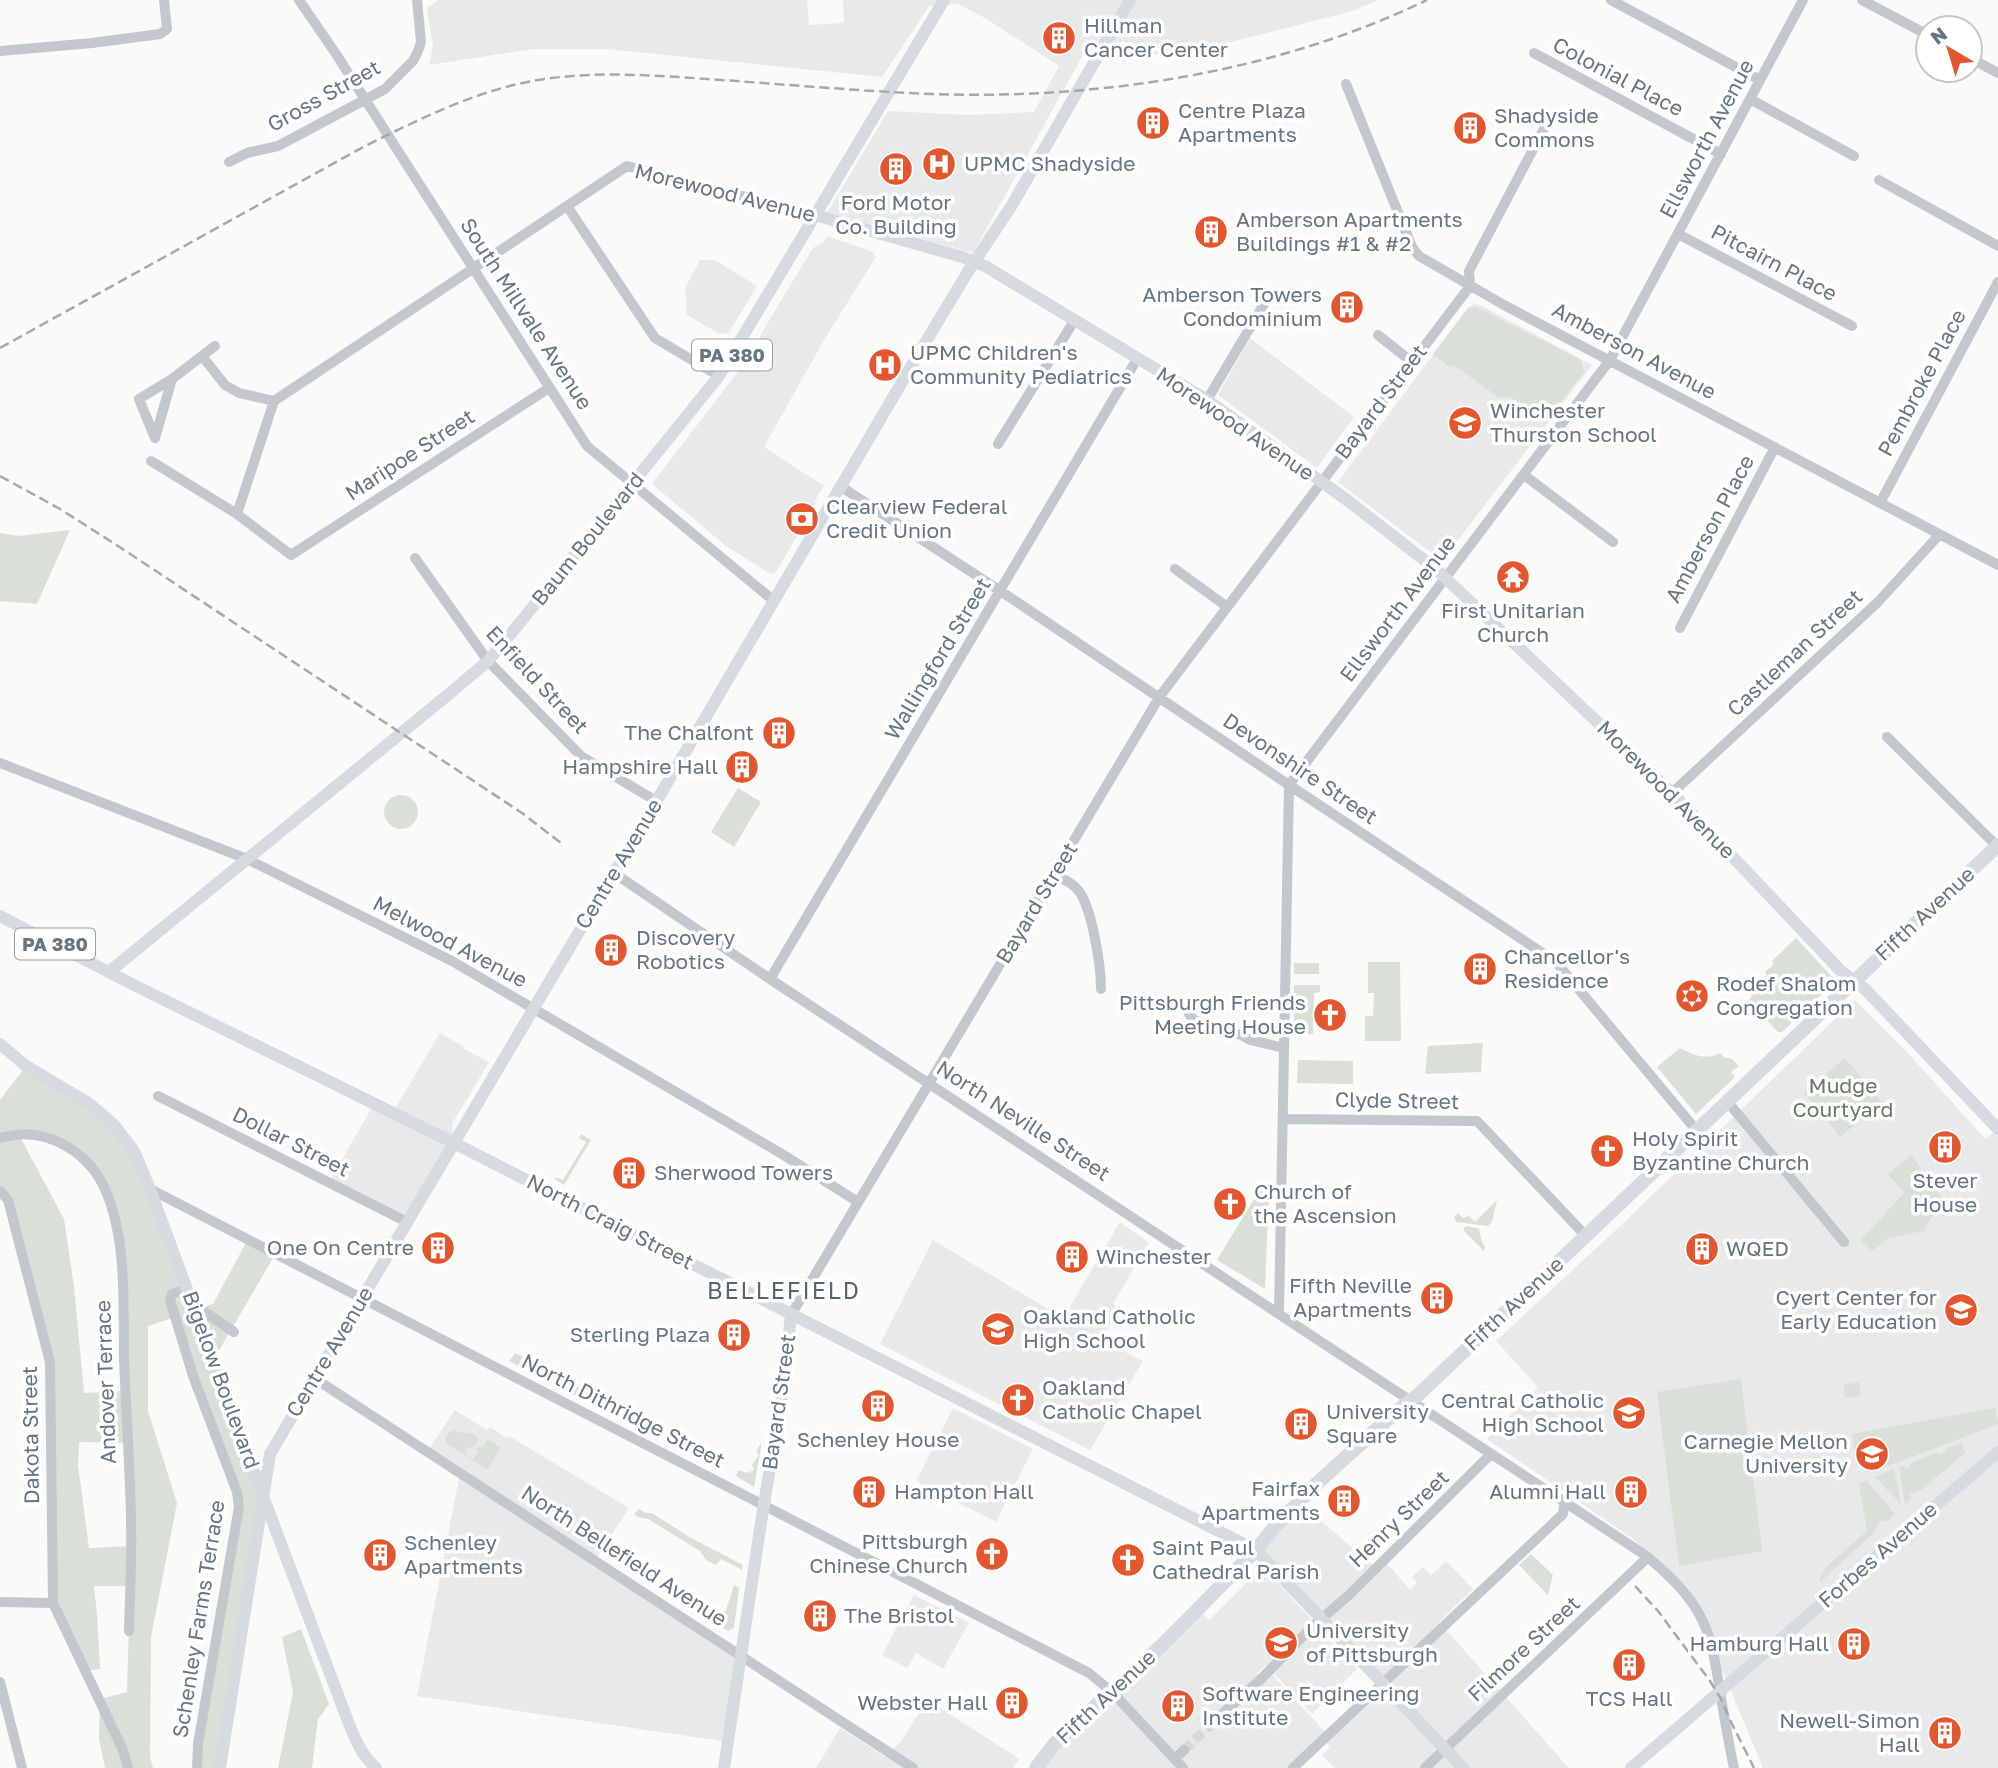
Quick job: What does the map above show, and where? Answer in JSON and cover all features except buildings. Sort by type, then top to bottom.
[{"type":"highway","name":"Fifth Avenue","points":[[1036,1768],[1055,1743],[1179,1629],[1314,1486],[1398,1410],[1412,1401],[1998,845]]},
{"type":"main road","name":"Baum Boulevard","points":[[109,972],[488,661],[719,376],[944,0]]},
{"type":"main road","name":"Centre Avenue","points":[[220,1768],[270,1454],[840,486],[1012,205],[1130,0]]},
{"type":"main road","name":"Morewood Avenue","points":[[815,215],[975,262],[1207,400],[1348,500],[1447,577],[1672,793],[1840,970],[1885,1010],[1998,1129]]},
{"type":"main road","name":"North Craig Street","points":[[0,916],[1256,1550],[1463,1768]]},
{"type":"main road","name":"Bigelow Boulevard","points":[[0,1044],[26,1066],[90,1104],[114,1125],[134,1150],[357,1741],[365,1757],[376,1768]]},
{"type":"main road","name":"Bayard Street","points":[[724,1768],[782,1396],[791,1315]]},
{"type":"main road","name":"Forbes Avenue","points":[[1631,1768],[1998,1452]]},
{"type":"street","points":[[0,51],[105,42],[160,34],[167,29],[164,0]]},
{"type":"street","name":"South Millvale Avenue","points":[[299,0],[587,446],[774,601]]},
{"type":"street","name":"Gross Street","points":[[229,162],[247,153],[278,146],[385,89],[413,61],[418,51],[421,42],[417,0]]},
{"type":"street","points":[[1611,0],[1760,80]]},
{"type":"street","points":[[1861,0],[1914,28]]},
{"type":"street","name":"Ellsworth Avenue","points":[[1289,785],[1609,360],[1721,154],[1798,2]]},
{"type":"street","name":"Colonial Place","points":[[1534,53],[1721,154]]},
{"type":"street","name":"Amberson Avenue","points":[[1346,84],[1412,247],[1428,263],[1998,565]]},
{"type":"street","points":[[1750,99],[1854,156]]},
{"type":"street","name":"Bayard Street","points":[[791,1315],[1160,696],[1470,286],[1469,271],[1547,123]]},
{"type":"street","name":"Morewood Avenue","points":[[274,401],[627,166],[815,215]]},
{"type":"street","points":[[1879,180],[1998,246]]},
{"type":"street","points":[[567,206],[655,338],[719,376]]},
{"type":"street","name":"Pitcairn Place","points":[[1678,234],[1852,326]]},
{"type":"street","name":"Pembroke Place","points":[[1880,503],[1998,282]]},
{"type":"street","points":[[1207,400],[1264,304]]},
{"type":"street","points":[[998,444],[1074,321]]},
{"type":"street","points":[[1378,335],[1412,362]]},
{"type":"street","points":[[172,379],[155,438],[139,399],[172,379],[215,346]]},
{"type":"street","points":[[151,461],[237,514],[274,401],[239,393],[225,385],[202,356]]},
{"type":"street","name":"Wallingford Street","points":[[770,979],[1137,359]]},
{"type":"street","name":"Maripoe Street","points":[[237,514],[291,555],[549,388]]},
{"type":"street","name":"Amberson Place","points":[[1680,628],[1775,447]]},
{"type":"street","points":[[1524,475],[1613,542]]},
{"type":"street","name":"Devonshire Street","points":[[840,486],[1160,696],[1556,962],[1697,1131]]},
{"type":"street","name":"Castleman Street","points":[[1672,793],[1878,602],[1940,535]]},
{"type":"street","name":"Enfield Street","points":[[415,558],[488,661],[581,756],[656,801]]},
{"type":"street","points":[[1175,569],[1226,606]]},
{"type":"street","points":[[1887,737],[1998,845]]},
{"type":"street","name":"Melwood Avenue","points":[[0,763],[247,859],[452,961],[782,1154],[858,1202]]},
{"type":"street","points":[[1279,1313],[1289,785]]},
{"type":"street","name":"North Neville Street","points":[[614,873],[770,979],[1648,1557],[1689,1597],[1710,1635],[1734,1768]]},
{"type":"street","points":[[1054,875],[1078,890],[1086,904],[1099,963],[1101,989]]},
{"type":"street","points":[[1189,1014],[1194,1020],[1250,1040],[1284,1048]]},
{"type":"street","name":"Dollar Street","points":[[158,1096],[407,1222]]},
{"type":"street","points":[[1727,1101],[1844,1242]]},
{"type":"street","name":"Clyde Street","points":[[1284,1119],[1478,1121],[1586,1236]]},
{"type":"street","name":"Andover Terrace","points":[[0,1138],[31,1134],[52,1139],[81,1156],[107,1191],[117,1228],[122,1273],[131,1518],[129,1631]]},
{"type":"street","name":"North Dithridge Street","points":[[150,1189],[1089,1674],[1112,1692],[1183,1768]]},
{"type":"street","name":"Dakota Street","points":[[0,1191],[8,1200],[50,1362],[53,1603]]},
{"type":"street","name":"Schenley Farms Terrace","points":[[187,1289],[172,1294],[170,1300],[193,1377],[239,1497],[198,1744],[197,1768]]},
{"type":"street","points":[[194,1305],[233,1332]]},
{"type":"street","name":"North Bellefield Avenue","points":[[314,1378],[913,1768]]},
{"type":"street","name":"Henry Street","points":[[1210,1725],[1261,1679],[1491,1454]]},
{"type":"street","points":[[1293,1768],[1563,1514],[1564,1503]]},
{"type":"street","name":"Filmore Street","points":[[1425,1768],[1648,1557]]},
{"type":"street","points":[[0,1602],[53,1603],[123,1750],[128,1768]]},
{"type":"street","points":[[1,1687],[22,1768]]},
{"type":"street","points":[[1175,1759],[1184,1750]]},
{"type":"shaded area","name":"UPMC Shadyside","points":[[438,0],[807,0],[809,25],[844,23],[843,0],[1378,0],[1353,11],[1187,53],[1167,56],[1146,53],[1123,41],[1084,53],[973,253],[827,213],[888,111],[970,115],[1034,112],[1059,66],[985,18],[958,4],[929,6],[882,77],[607,49],[533,49],[429,65],[433,46],[427,8]]},
{"type":"shaded area","points":[[827,236],[873,252],[876,257],[824,340],[764,447],[824,486],[776,572],[771,574],[726,546],[652,484],[746,361],[813,248],[823,243]]},
{"type":"shaded area","points":[[700,260],[715,260],[757,286],[728,334],[718,333],[687,315],[685,288]]},
{"type":"shaded area","name":"Winchester Thurston School","points":[[1474,304],[1592,365],[1442,561],[1338,482],[1468,308]]},
{"type":"shaded area","points":[[1250,338],[1354,417],[1317,468],[1218,395]]},
{"type":"shaded area","name":"Carnegie Mellon University","points":[[1855,1000],[1907,1052],[1985,1139],[1998,1130],[1998,1768],[1763,1768],[1688,1588],[1632,1538],[1487,1439],[1538,1387],[1496,1341],[1617,1229]]},
{"type":"shaded area","points":[[440,1033],[489,1062],[452,1124],[454,1143],[407,1222],[329,1182],[374,1104],[393,1112]]},
{"type":"shaded area","name":"Oakland Catholic High School","points":[[1120,1222],[1149,1243],[1113,1304],[1120,1309],[1101,1340],[1143,1361],[1090,1450],[880,1344],[933,1240],[1063,1318]]},
{"type":"shaded area","points":[[953,1408],[1033,1449],[996,1522],[916,1481]]},
{"type":"shaded area","points":[[455,1410],[487,1430],[490,1427],[507,1438],[509,1436],[629,1508],[595,1560],[740,1655],[728,1742],[417,1696],[460,1473],[427,1452]]},
{"type":"shaded area","points":[[1298,1501],[1376,1568],[1384,1560],[1410,1590],[1417,1583],[1412,1577],[1423,1567],[1431,1575],[1446,1561],[1473,1589],[1439,1622],[1569,1768],[1334,1768],[1322,1755],[1330,1747],[1324,1739],[1293,1768],[1036,1768],[1198,1609],[1209,1620],[1263,1567],[1357,1669],[1312,1714],[1266,1665],[1257,1673],[1261,1678],[1269,1671],[1328,1735],[1374,1691],[1381,1699],[1390,1690],[1256,1549]]},
{"type":"shaded area","points":[[914,1595],[969,1623],[943,1669],[916,1653],[907,1668],[882,1655]]},
{"type":"shaded area","points":[[927,1700],[1020,1759],[1012,1768],[816,1768],[840,1728],[885,1757],[902,1740]]},
{"type":"green space","points":[[1476,307],[1581,360],[1584,372],[1545,422],[1518,401],[1498,397],[1454,365],[1451,368],[1433,354],[1468,308]]},
{"type":"green space","points":[[70,530],[37,604],[0,601],[0,533],[19,536]]},
{"type":"green space","points":[[738,788],[761,802],[734,847],[711,832]]},
{"type":"green space","points":[[401,795],[413,800],[418,812],[413,824],[401,829],[389,824],[384,812],[389,800]]},
{"type":"green space","points":[[1796,938],[1836,981],[1782,1032],[1778,1032],[1748,1001],[1752,996],[1746,990],[1757,979],[1760,982],[1767,975],[1765,972],[1774,964],[1772,961]]},
{"type":"green space","points":[[1368,962],[1400,962],[1401,1041],[1365,1041],[1365,1016],[1373,1016],[1374,993],[1368,993]]},
{"type":"green space","points":[[1294,963],[1319,963],[1319,974],[1294,974]]},
{"type":"green space","points":[[1294,985],[1320,985],[1320,992],[1314,993],[1313,1034],[1294,1034]]},
{"type":"green space","points":[[1483,1043],[1481,1072],[1425,1074],[1428,1046]]},
{"type":"green space","points":[[1680,1048],[1704,1057],[1720,1053],[1739,1066],[1731,1072],[1735,1077],[1696,1114],[1657,1067]]},
{"type":"green space","name":"Mudge Courtyard","points":[[1845,1058],[1882,1102],[1840,1137],[1804,1092]]},
{"type":"green space","points":[[1298,1060],[1353,1061],[1353,1084],[1297,1083]]},
{"type":"green space","points":[[26,1066],[90,1104],[134,1151],[198,1308],[213,1304],[248,1239],[276,1253],[214,1359],[263,1496],[220,1768],[197,1768],[239,1509],[175,1317],[148,1326],[148,1411],[177,1503],[151,1637],[150,1757],[153,1768],[105,1768],[99,1739],[100,1699],[127,1692],[130,1586],[94,1586],[100,1669],[86,1671],[53,1603],[50,1362],[21,1248],[0,1191],[0,1100]],"holes":[[[19,1135],[69,1147],[107,1191],[117,1228],[125,1391],[84,1393],[74,1287],[64,1219]],[[79,1442],[127,1443],[131,1546],[89,1548],[78,1465]]]},
{"type":"green space","points":[[581,1134],[591,1140],[564,1185],[555,1179],[556,1177],[563,1180],[586,1142],[579,1138]]},
{"type":"green space","points":[[1911,1155],[1946,1204],[1930,1219],[1924,1231],[1888,1238],[1872,1251],[1861,1240],[1904,1193],[1888,1174]]},
{"type":"green space","points":[[1262,1186],[1269,1190],[1265,1289],[1217,1260]]},
{"type":"green space","points":[[1497,1200],[1492,1222],[1488,1226],[1456,1222],[1454,1217],[1458,1213],[1463,1218],[1469,1216],[1475,1222]]},
{"type":"green space","points":[[1467,1226],[1479,1229],[1484,1251],[1464,1231]]},
{"type":"green space","points":[[515,1353],[553,1370],[550,1377],[544,1379],[509,1361]]},
{"type":"green space","points":[[558,1377],[586,1391],[582,1399],[559,1387],[556,1381]]},
{"type":"green space","points":[[1741,1379],[1762,1551],[1679,1566],[1657,1392]]},
{"type":"green space","points":[[1859,1382],[1861,1395],[1845,1398],[1843,1385]]},
{"type":"green space","points":[[1995,1408],[1998,1424],[1873,1472],[1855,1454],[1852,1434]]},
{"type":"green space","points":[[454,1430],[477,1437],[476,1444],[465,1450],[473,1459],[479,1452],[476,1449],[478,1446],[482,1448],[488,1439],[501,1448],[487,1469],[446,1443],[446,1437]]},
{"type":"green space","points":[[761,1443],[754,1487],[736,1476],[739,1470],[747,1473],[754,1470],[752,1465],[759,1455],[756,1451]]},
{"type":"green space","points":[[1962,1443],[1965,1453],[1921,1490],[1910,1493],[1911,1499],[1905,1504],[1899,1467],[1904,1465],[1907,1469],[1913,1462],[1938,1452],[1941,1455],[1948,1448]]},
{"type":"green space","points":[[1894,1469],[1901,1504],[1875,1477]]},
{"type":"green space","points":[[1866,1480],[1895,1514],[1886,1522],[1881,1520],[1874,1533],[1821,1581],[1819,1580],[1825,1568],[1867,1531],[1859,1484]]},
{"type":"green space","points":[[639,1509],[652,1513],[689,1537],[743,1565],[742,1570],[721,1559],[716,1565],[706,1560],[700,1551],[648,1519],[634,1514]]},
{"type":"green space","points":[[1531,1554],[1553,1575],[1548,1595],[1519,1565]]},
{"type":"green space","points":[[734,1585],[739,1588],[734,1628],[728,1631],[701,1614],[705,1608],[716,1612],[726,1610]]},
{"type":"green space","points":[[301,1629],[329,1704],[318,1719],[312,1768],[278,1768],[293,1692],[282,1637]]},
{"type":"tunnel","points":[[1184,1750],[1210,1725]]},
{"type":"railway","points":[[0,348],[365,146],[471,98],[515,85],[580,75],[622,75],[931,94],[1057,92],[1185,77],[1247,63],[1309,46],[1369,25],[1427,0]]},
{"type":"railway","points":[[0,476],[60,509],[115,544],[522,813],[561,843]]},
{"type":"railway","points":[[1635,1586],[1658,1611],[1710,1681],[1754,1768]]},
{"type":"place","name":"Hillman Cancer Center","points":[[1059,38]]},
{"type":"place","name":"Centre Plaza Apartments","points":[[1153,123]]},
{"type":"place","name":"Shadyside Commons","points":[[1470,128]]},
{"type":"place","name":"UPMC Shadyside","points":[[939,164]]},
{"type":"place","name":"Ford Motor Co. Building","points":[[896,169]]},
{"type":"place","name":"Amberson Apartments Buildings #1 & #2","points":[[1211,232]]},
{"type":"place","name":"Amberson Towers Condominium","points":[[1347,307]]},
{"type":"place","name":"UPMC Children's Community Pediatrics","points":[[885,365]]},
{"type":"place","name":"Winchester Thurston School","points":[[1465,423]]},
{"type":"place","name":"Clearview Federal Credit Union","points":[[802,519]]},
{"type":"place","name":"First Unitarian Church","points":[[1513,577]]},
{"type":"place","name":"The Chalfont","points":[[779,733]]},
{"type":"place","name":"Hampshire Hall","points":[[742,767]]},
{"type":"place","name":"Discovery Robotics","points":[[611,950]]},
{"type":"place","name":"Chancellor's Residence","points":[[1480,969]]},
{"type":"place","name":"Rodef Shalom Congregation","points":[[1692,996]]},
{"type":"place","name":"Pittsburgh Friends Meeting House","points":[[1330,1015]]},
{"type":"place","name":"Stever House","points":[[1945,1147]]},
{"type":"place","name":"Holy Spirit Byzantine Church","points":[[1607,1151]]},
{"type":"place","name":"Sherwood Towers","points":[[629,1173]]},
{"type":"place","name":"Church of the Ascension","points":[[1230,1204]]},
{"type":"place","name":"One On Centre","points":[[438,1248]]},
{"type":"place","name":"WQED","points":[[1702,1249]]},
{"type":"place","name":"Winchester","points":[[1072,1257]]},
{"type":"place","name":"Fifth Neville Apartments","points":[[1437,1298]]},
{"type":"place","name":"Cyert Center for Early Education","points":[[1961,1310]]},
{"type":"place","name":"Oakland Catholic High School","points":[[998,1329]]},
{"type":"place","name":"Sterling Plaza","points":[[734,1335]]},
{"type":"place","name":"Oakland Catholic Chapel","points":[[1018,1400]]},
{"type":"place","name":"Schenley House","points":[[878,1406]]},
{"type":"place","name":"Central Catholic High School","points":[[1629,1413]]},
{"type":"place","name":"University Square","points":[[1301,1424]]},
{"type":"place","name":"Carnegie Mellon University","points":[[1872,1454]]},
{"type":"place","name":"Hampton Hall","points":[[869,1492]]},
{"type":"place","name":"Alumni Hall","points":[[1631,1492]]},
{"type":"place","name":"Fairfax Apartments","points":[[1344,1501]]},
{"type":"place","name":"Pittsburgh Chinese Church","points":[[992,1554]]},
{"type":"place","name":"Schenley Apartments","points":[[380,1555]]},
{"type":"place","name":"Saint Paul Cathedral Parish","points":[[1128,1560]]},
{"type":"place","name":"The Bristol","points":[[820,1616]]},
{"type":"place","name":"University of Pittsburgh","points":[[1281,1643]]},
{"type":"place","name":"Hamburg Hall","points":[[1854,1644]]},
{"type":"place","name":"TCS Hall","points":[[1629,1665]]},
{"type":"place","name":"Webster Hall","points":[[1012,1703]]},
{"type":"place","name":"Software Engineering Institute","points":[[1178,1706]]},
{"type":"place","name":"Newell-Simon Hall","points":[[1945,1733]]},
{"type":"district","name":"BELLEFIELD","points":[[784,1291]]}]
